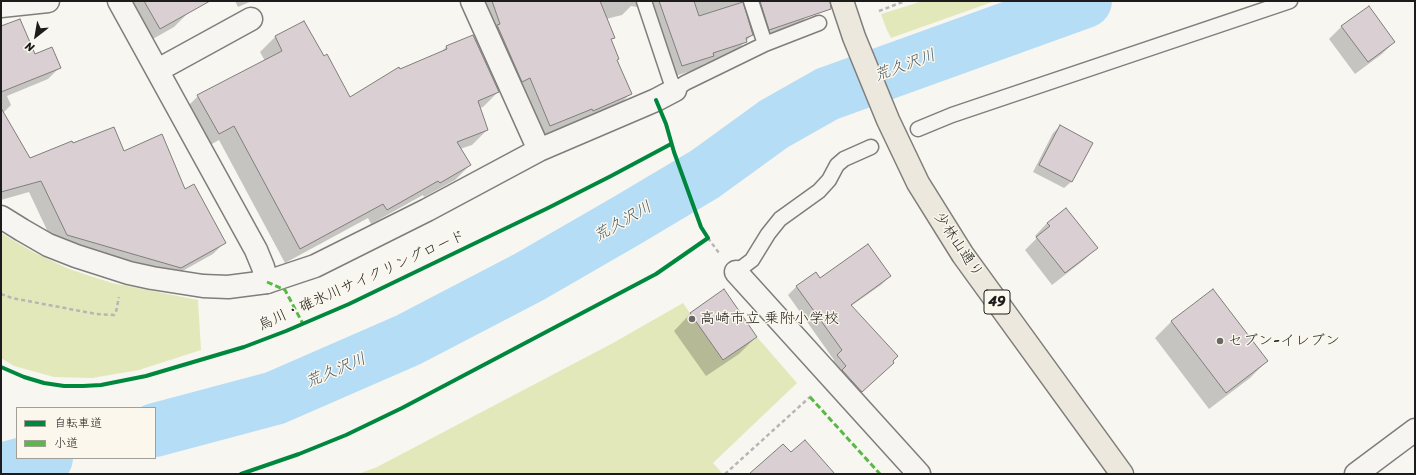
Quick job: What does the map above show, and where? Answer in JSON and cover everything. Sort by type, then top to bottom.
[{"type":"main road","name":"少林山通り","points":[[842,1],[854,36],[888,120],[918,183],[963,255],[1122,474]]},
{"type":"street","points":[[1,6],[48,1]]},
{"type":"street","points":[[119,1],[256,250],[267,282]]},
{"type":"street","points":[[472,1],[539,150]]},
{"type":"street","points":[[158,70],[252,20]]},
{"type":"street","points":[[1,217],[48,245],[76,256],[152,278],[204,286],[228,287],[267,282],[315,266],[539,150],[656,100],[675,90]]},
{"type":"street","points":[[736,272],[919,474]]},
{"type":"street","points":[[1356,474],[1415,430]]},
{"type":"lane","points":[[644,1],[675,90],[685,83],[765,44],[819,23]]},
{"type":"lane","points":[[751,1],[765,44]]},
{"type":"lane","points":[[918,129],[952,115],[1290,1]]},
{"type":"lane","points":[[736,272],[752,260],[780,218],[819,191],[829,180],[837,165],[844,159],[871,147]]},
{"type":"path","points":[[880,11],[905,1]]},
{"type":"path","points":[[702,242],[708,238],[704,233]]},
{"type":"path","points":[[1,294],[12,298],[96,314],[114,315],[116,312],[124,271]]},
{"type":"path","points":[[725,474],[831,378]]},
{"type":"green space","points":[[923,1],[995,1],[891,38],[881,14]]},
{"type":"green space","points":[[1,233],[33,252],[69,269],[112,283],[198,300],[201,350],[139,370],[92,378],[54,377],[14,366],[1,358]]},
{"type":"green space","name":"高崎市立 乗附小学校","points":[[683,303],[723,360],[757,337],[797,383],[713,463],[723,474],[358,474],[377,467],[613,343]]},
{"type":"building","points":[[144,1],[210,1],[160,29]]},
{"type":"building","points":[[492,1],[600,1],[615,38],[611,39],[619,59],[617,60],[632,94],[593,111],[592,109],[550,126],[530,78],[522,82],[497,25],[500,24]]},
{"type":"building","points":[[659,1],[694,1],[699,16],[743,2],[753,35],[746,38],[747,42],[713,53],[714,56],[682,66]]},
{"type":"building","points":[[760,1],[830,1],[831,9],[769,30]]},
{"type":"building","points":[[1369,6],[1395,42],[1368,62],[1341,26]]},
{"type":"building","points":[[20,19],[35,54],[52,47],[61,68],[1,92],[1,26]]},
{"type":"building","points":[[304,21],[324,56],[327,54],[350,97],[399,67],[400,69],[447,49],[446,46],[473,35],[499,92],[478,101],[488,130],[457,142],[471,165],[440,183],[438,181],[387,210],[383,204],[300,249],[234,126],[219,134],[197,95],[282,51],[275,36]]},
{"type":"building","points":[[1,108],[30,158],[72,141],[73,143],[114,127],[124,151],[162,134],[185,189],[194,184],[226,243],[181,268],[67,235],[41,181],[1,192]]},
{"type":"building","points":[[1060,125],[1093,143],[1072,182],[1039,165]]},
{"type":"building","points":[[1066,208],[1098,248],[1065,273],[1036,237],[1050,226],[1047,223]]},
{"type":"building","points":[[868,244],[891,276],[851,305],[898,356],[893,361],[894,363],[862,392],[842,370],[846,366],[837,355],[842,350],[796,286],[816,272],[820,278]]},
{"type":"building","points":[[724,289],[757,337],[723,360],[690,313]]},
{"type":"building","name":"セブン-イレブン","points":[[1213,289],[1268,361],[1226,393],[1171,321]]},
{"type":"building","points":[[805,440],[835,474],[749,474],[783,444],[791,452]]},
{"type":"waterway","name":"荒久沢川","points":[[156,430],[275,398],[408,340],[529,277],[626,221],[705,174],[774,124],[827,94],[1085,1]]},
{"type":"waterway","name":"荒久沢川","points":[[1,470],[42,459]]},
{"type":"marked path","points":[[267,282],[285,290],[303,324]]},
{"type":"marked path","points":[[810,397],[880,474]]},
{"type":"cycle path","points":[[241,474],[299,454],[346,435],[402,408],[656,274],[708,238],[701,227],[674,152],[666,124],[656,100]]},
{"type":"cycle path","name":"烏川・碓氷川サイクリングロード","points":[[1,367],[24,377],[44,383],[64,386],[101,385],[146,376],[244,347],[349,304],[548,208],[671,144]]},
{"type":"place","name":"高崎市立 乗附小学校","points":[[692,319]]},
{"type":"place","name":"セブン-イレブン","points":[[1220,341]]}]
